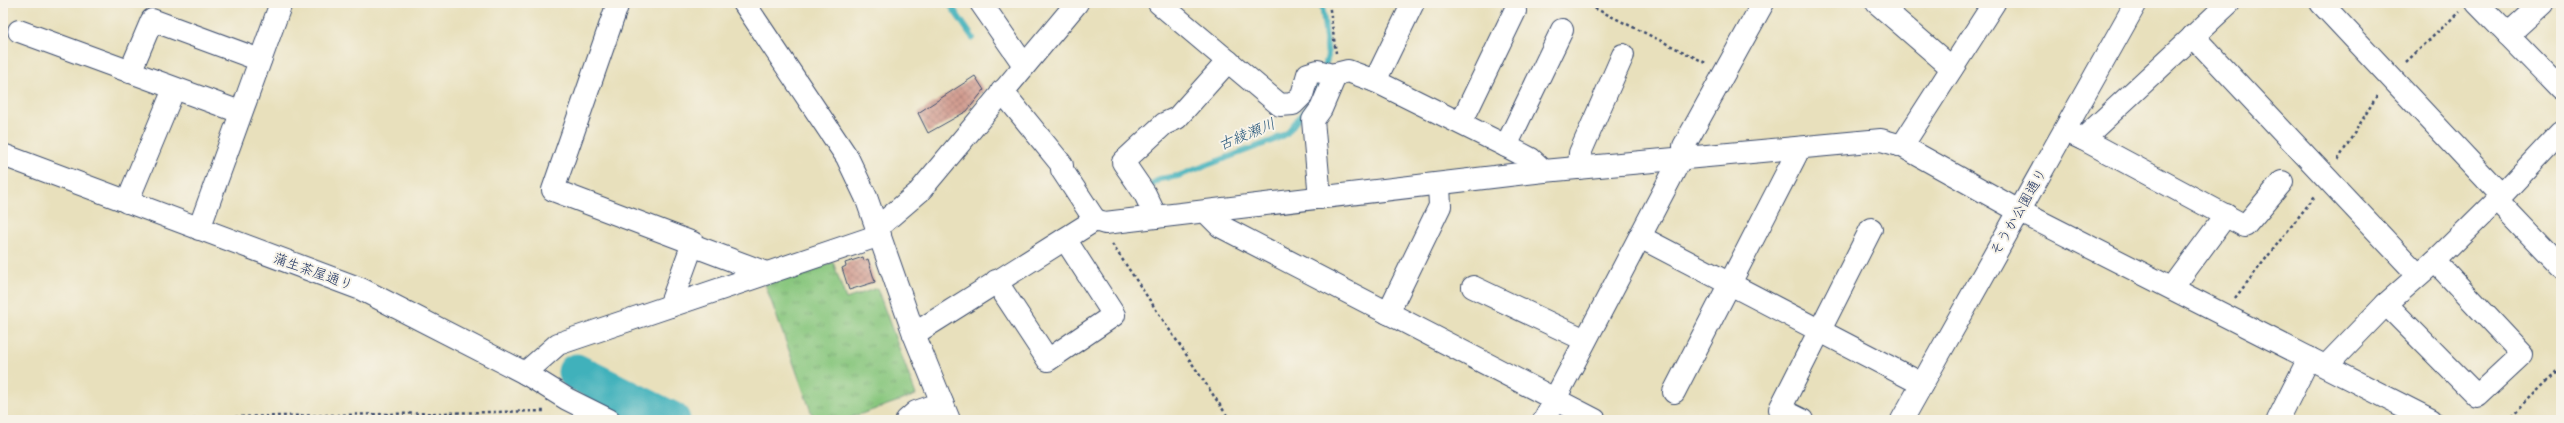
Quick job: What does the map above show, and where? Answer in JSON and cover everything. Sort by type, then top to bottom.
[{"type":"street","points":[[199,229],[240,112],[281,3]]},
{"type":"street","points":[[618,3],[553,190],[693,243],[692,245],[766,273]]},
{"type":"street","points":[[744,3],[847,157],[878,232],[914,334],[946,411],[916,412],[907,420]]},
{"type":"street","points":[[982,3],[1024,65]]},
{"type":"street","points":[[525,373],[558,344],[766,273],[878,232],[918,192],[1078,3]]},
{"type":"street","points":[[1159,3],[1280,105],[1293,104],[1302,95],[1308,74],[1348,71],[1374,81],[1461,123],[1531,159],[1544,171]]},
{"type":"street","points":[[1374,81],[1413,3]]},
{"type":"street","points":[[1544,420],[1585,340],[1683,158],[1684,146],[1763,3]]},
{"type":"street","points":[[1877,3],[1952,68]]},
{"type":"street","points":[[1902,146],[1994,3]]},
{"type":"street","name":"そうか公園通り","points":[[1902,420],[2020,211],[2074,135],[2136,3]]},
{"type":"street","points":[[2229,3],[2194,36],[2074,135],[2245,226],[2282,182]]},
{"type":"street","points":[[2320,3],[2561,267]]},
{"type":"street","points":[[2508,35],[2543,3]]},
{"type":"street","points":[[2469,6],[2508,35],[2561,89]]},
{"type":"street","points":[[1461,123],[1515,11]]},
{"type":"street","points":[[130,72],[152,20],[260,60]]},
{"type":"street","points":[[1506,146],[1562,30]]},
{"type":"street","points":[[19,31],[240,112]]},
{"type":"street","points":[[2194,36],[2418,275]]},
{"type":"street","points":[[1579,168],[1580,153],[1623,55]]},
{"type":"street","points":[[1156,217],[1145,194],[1123,162],[1164,124],[1177,118],[1228,61]]},
{"type":"street","points":[[1320,198],[1313,120],[1321,109],[1331,73]]},
{"type":"street","points":[[128,202],[174,89]]},
{"type":"street","points":[[1002,91],[1062,165],[1062,170],[1100,221]]},
{"type":"street","points":[[2278,420],[2318,362],[2434,261],[2499,198],[2561,132]]},
{"type":"street","points":[[914,334],[1065,239],[1100,221],[1206,212],[1439,185],[1544,171],[1881,140],[1902,146],[2020,211],[2431,420]]},
{"type":"street","points":[[1674,392],[1730,286],[1796,155],[1794,149]]},
{"type":"street","name":"蒲生茶屋通り","points":[[3,155],[361,289],[525,373],[568,399],[609,420]]},
{"type":"street","points":[[1388,313],[1440,206],[1439,185]]},
{"type":"street","points":[[1206,212],[1220,226],[1595,420]]},
{"type":"street","points":[[2173,288],[2226,216]]},
{"type":"street","points":[[1802,420],[1780,409],[1818,331],[1871,229]]},
{"type":"street","points":[[1640,237],[1730,286],[1922,384]]},
{"type":"street","points":[[996,281],[1048,360],[1114,315],[1065,239]]},
{"type":"street","points":[[670,306],[692,245]]},
{"type":"street","points":[[2386,304],[2476,396],[2522,354],[2434,261]]},
{"type":"street","points":[[1473,287],[1585,340]]},
{"type":"path","points":[[1329,3],[1331,73]]},
{"type":"path","points":[[1584,3],[1725,72]]},
{"type":"path","points":[[2232,302],[2328,178],[2390,78],[2469,6]]},
{"type":"path","points":[[1100,221],[1106,235],[1230,420]]},
{"type":"path","points":[[2507,420],[2561,368]]},
{"type":"path","points":[[181,420],[229,417],[549,410]]},
{"type":"green space","points":[[833,262],[846,299],[877,288],[916,395],[844,420],[814,420],[765,284]]},
{"type":"building","points":[[975,76],[984,90],[967,111],[928,133],[918,113]]},
{"type":"building","points":[[863,257],[864,261],[868,259],[875,282],[849,290],[842,268],[846,266],[845,263]]},
{"type":"waterway","points":[[949,3],[973,38]]},
{"type":"waterway","name":"古綾瀬川","points":[[1152,185],[1159,179],[1178,176],[1274,140],[1287,133],[1310,103],[1320,81],[1328,56],[1322,3]]},
{"type":"waterway","points":[[576,372],[672,420]]}]
